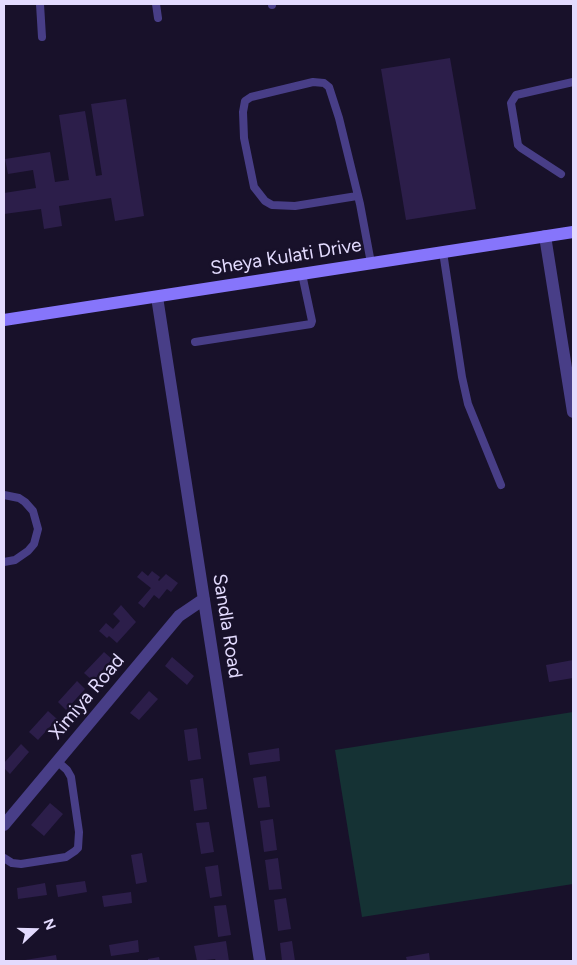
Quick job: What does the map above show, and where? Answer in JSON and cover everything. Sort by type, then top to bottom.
[{"type":"street","name":"Sheya Kulati Drive","points":[[4,320],[573,232]]},
{"type":"street","points":[[545,236],[568,347],[573,412]]},
{"type":"street","name":"Sandla Road","points":[[157,296],[260,961]]},
{"type":"street","name":"Ximiya Road","points":[[4,825],[179,616],[204,599]]},
{"type":"lane","points":[[40,4],[42,37]]},
{"type":"lane","points":[[156,4],[158,18]]},
{"type":"lane","points":[[357,196],[295,206],[272,205],[265,200],[254,187],[244,138],[242,112],[246,102],[251,97],[313,82],[324,83],[329,87],[339,118],[357,196],[371,263]]},
{"type":"lane","points":[[561,174],[521,148],[518,144],[511,103],[516,95],[573,82]]},
{"type":"lane","points":[[443,252],[462,377],[468,404],[501,485]]},
{"type":"lane","points":[[195,342],[311,324],[312,321],[302,274]]},
{"type":"lane","points":[[4,495],[18,498],[25,502],[33,511],[38,529],[34,544],[28,551],[15,560],[4,562]]},
{"type":"lane","points":[[4,858],[12,863],[21,864],[66,857],[78,848],[79,832],[71,777],[67,770],[57,761]]},
{"type":"green space","points":[[573,712],[573,884],[362,917],[335,750]]},
{"type":"building","points":[[450,58],[476,209],[406,220],[381,69]]},
{"type":"building","points":[[126,99],[144,216],[115,221],[111,198],[59,206],[62,226],[44,229],[41,209],[4,214],[4,193],[36,188],[33,170],[8,174],[5,159],[50,152],[55,182],[69,180],[59,115],[85,111],[96,176],[102,175],[91,104]]},
{"type":"building","points":[[142,571],[148,576],[152,571],[160,577],[159,581],[166,574],[178,583],[171,592],[167,589],[159,599],[154,595],[144,608],[138,603],[151,588],[137,577]]},
{"type":"building","points":[[121,605],[136,622],[117,643],[99,631],[106,623],[113,629],[120,621],[113,614]]},
{"type":"building","points":[[104,652],[112,659],[93,681],[84,673]]},
{"type":"building","points":[[172,657],[194,676],[187,685],[165,666]]},
{"type":"building","points":[[573,660],[573,678],[549,682],[546,665]]},
{"type":"building","points":[[77,681],[85,689],[66,710],[58,702]]},
{"type":"building","points":[[149,691],[158,699],[139,720],[130,713]]},
{"type":"building","points":[[48,711],[57,719],[38,740],[29,732]]},
{"type":"building","points":[[197,728],[201,759],[188,761],[184,730]]},
{"type":"building","points":[[21,744],[29,752],[10,774],[4,768],[4,763]]},
{"type":"building","points":[[279,748],[280,761],[250,765],[248,753]]},
{"type":"building","points":[[266,776],[270,807],[258,808],[253,778]]},
{"type":"building","points":[[203,778],[207,809],[194,811],[190,780]]},
{"type":"building","points":[[50,803],[63,814],[44,836],[31,825]]},
{"type":"building","points":[[273,819],[277,850],[264,852],[260,821]]},
{"type":"building","points":[[209,822],[214,852],[201,854],[196,823]]},
{"type":"building","points":[[142,853],[147,882],[136,884],[131,855]]},
{"type":"building","points":[[278,858],[282,889],[269,890],[265,860]]},
{"type":"building","points":[[218,865],[222,896],[210,898],[205,867]]},
{"type":"building","points":[[85,881],[87,892],[58,897],[56,885]]},
{"type":"building","points":[[45,883],[47,895],[18,899],[17,888]]},
{"type":"building","points":[[131,892],[132,903],[104,907],[102,896]]},
{"type":"building","points":[[286,898],[291,929],[278,931],[274,900]]},
{"type":"building","points":[[226,905],[231,935],[218,937],[214,906]]},
{"type":"building","points":[[138,940],[139,952],[111,956],[109,945]]},
{"type":"building","points":[[226,941],[229,961],[216,961],[215,959],[197,961],[194,946]]},
{"type":"building","points":[[292,941],[295,961],[282,961],[280,943]]},
{"type":"building","points":[[429,953],[430,961],[407,961],[406,957]]},
{"type":"building","points":[[56,955],[57,961],[25,961],[25,960]]},
{"type":"building","points":[[159,957],[160,961],[148,961],[148,959]]}]
